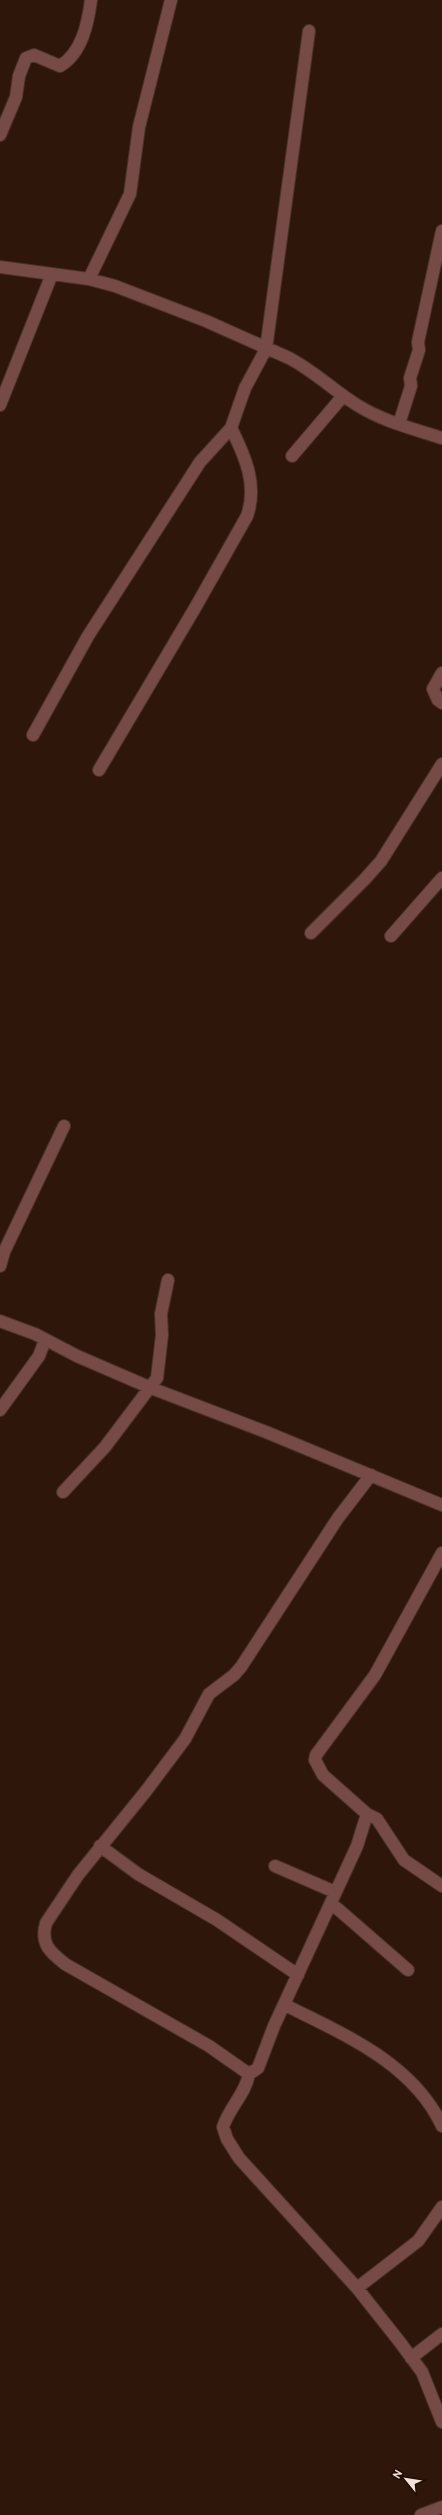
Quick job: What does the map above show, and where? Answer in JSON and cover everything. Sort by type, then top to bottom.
[{"type":"street","points":[[0,134],[14,103],[26,58],[34,55],[60,66],[67,62],[76,50],[88,22],[91,0]]},
{"type":"street","points":[[89,279],[130,194],[139,127],[170,0]]},
{"type":"street","points":[[34,735],[88,636],[200,462],[231,428],[245,388],[266,349],[309,31]]},
{"type":"street","points":[[399,424],[411,386],[410,378],[419,350],[418,342],[442,231]]},
{"type":"street","points":[[0,267],[89,279],[142,295],[308,368],[358,406],[399,424],[442,438]]},
{"type":"street","points":[[0,405],[52,274]]},
{"type":"street","points":[[292,456],[343,396]]},
{"type":"street","points":[[99,770],[188,621],[247,516],[252,501],[250,479],[242,448],[231,428]]},
{"type":"street","points":[[442,673],[433,689],[438,700],[442,704]]},
{"type":"street","points":[[311,933],[381,861],[442,764]]},
{"type":"street","points":[[391,936],[442,878]]},
{"type":"street","points":[[0,1266],[4,1252],[64,1126]]},
{"type":"street","points":[[63,1492],[105,1446],[151,1388],[157,1378],[162,1335],[161,1314],[168,1280]]},
{"type":"street","points":[[0,1321],[151,1388],[371,1474],[442,1505]]},
{"type":"street","points":[[0,1410],[39,1356],[45,1340]]},
{"type":"street","points":[[249,2074],[209,2046],[83,1976],[47,1949],[44,1939],[46,1923],[78,1875],[146,1791],[185,1739],[209,1694],[234,1675],[241,1667],[338,1518],[371,1474]]},
{"type":"street","points":[[442,1553],[375,1675],[316,1755],[316,1765],[324,1775],[367,1814],[377,1818],[404,1860],[442,1886]]},
{"type":"street","points":[[367,1814],[357,1846],[298,1975],[258,2068],[249,2074],[247,2085],[235,2101],[223,2128],[227,2139],[240,2158],[357,2288],[422,2372],[442,2422]]},
{"type":"street","points":[[100,1846],[138,1874],[217,1920],[298,1975]]},
{"type":"street","points":[[275,1866],[333,1897],[408,1970]]},
{"type":"street","points":[[285,2005],[362,2044],[397,2070],[419,2092],[442,2126]]},
{"type":"street","points":[[357,2288],[418,2242],[442,2207]]},
{"type":"street","points":[[411,2358],[442,2334]]},
{"type":"street","points":[[422,2515],[442,2507]]}]
